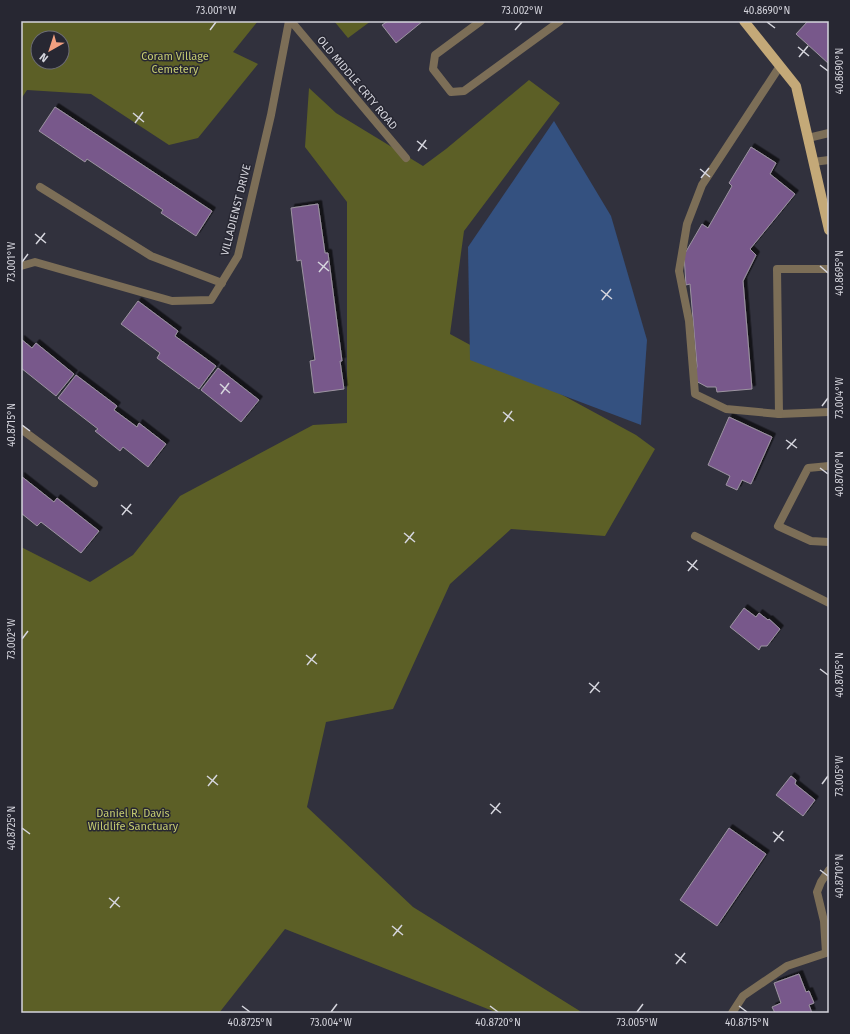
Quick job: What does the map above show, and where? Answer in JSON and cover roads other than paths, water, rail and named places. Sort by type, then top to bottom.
[{"type":"main road","points":[[744,21],[796,86],[813,162],[826,205],[829,230]]},
{"type":"street","name":"OLD MIDDLE CRTY ROAD","points":[[290,21],[406,158]]},
{"type":"street","name":"VILLADIENST DRIVE","points":[[21,266],[35,262],[172,301],[211,300],[238,256],[271,115],[290,21]]},
{"type":"street","points":[[481,21],[435,55],[433,70],[451,92],[464,91],[560,21]]},
{"type":"street","points":[[780,66],[702,185],[686,224],[679,271],[689,321],[695,394],[726,409],[779,414],[829,412]]},
{"type":"street","points":[[808,138],[829,133]]},
{"type":"street","points":[[813,162],[829,160]]},
{"type":"street","points":[[40,187],[151,256],[222,283]]},
{"type":"street","points":[[779,414],[778,269],[829,269]]},
{"type":"street","points":[[21,429],[94,483]]},
{"type":"street","points":[[829,466],[808,468],[778,526],[811,541],[829,542]]},
{"type":"street","points":[[695,536],[829,603]]},
{"type":"street","points":[[732,1013],[743,996],[787,966],[828,956],[824,921],[817,892],[821,882],[829,870]]},
{"type":"water","points":[[554,121],[611,216],[647,340],[641,425],[470,360],[468,247]]},
{"type":"park label","name":"Coram Village Cemetery","points":[[175,62]]},
{"type":"park label","name":"Daniel R. Davis Wildlife Sanctuary","points":[[133,819]]}]
